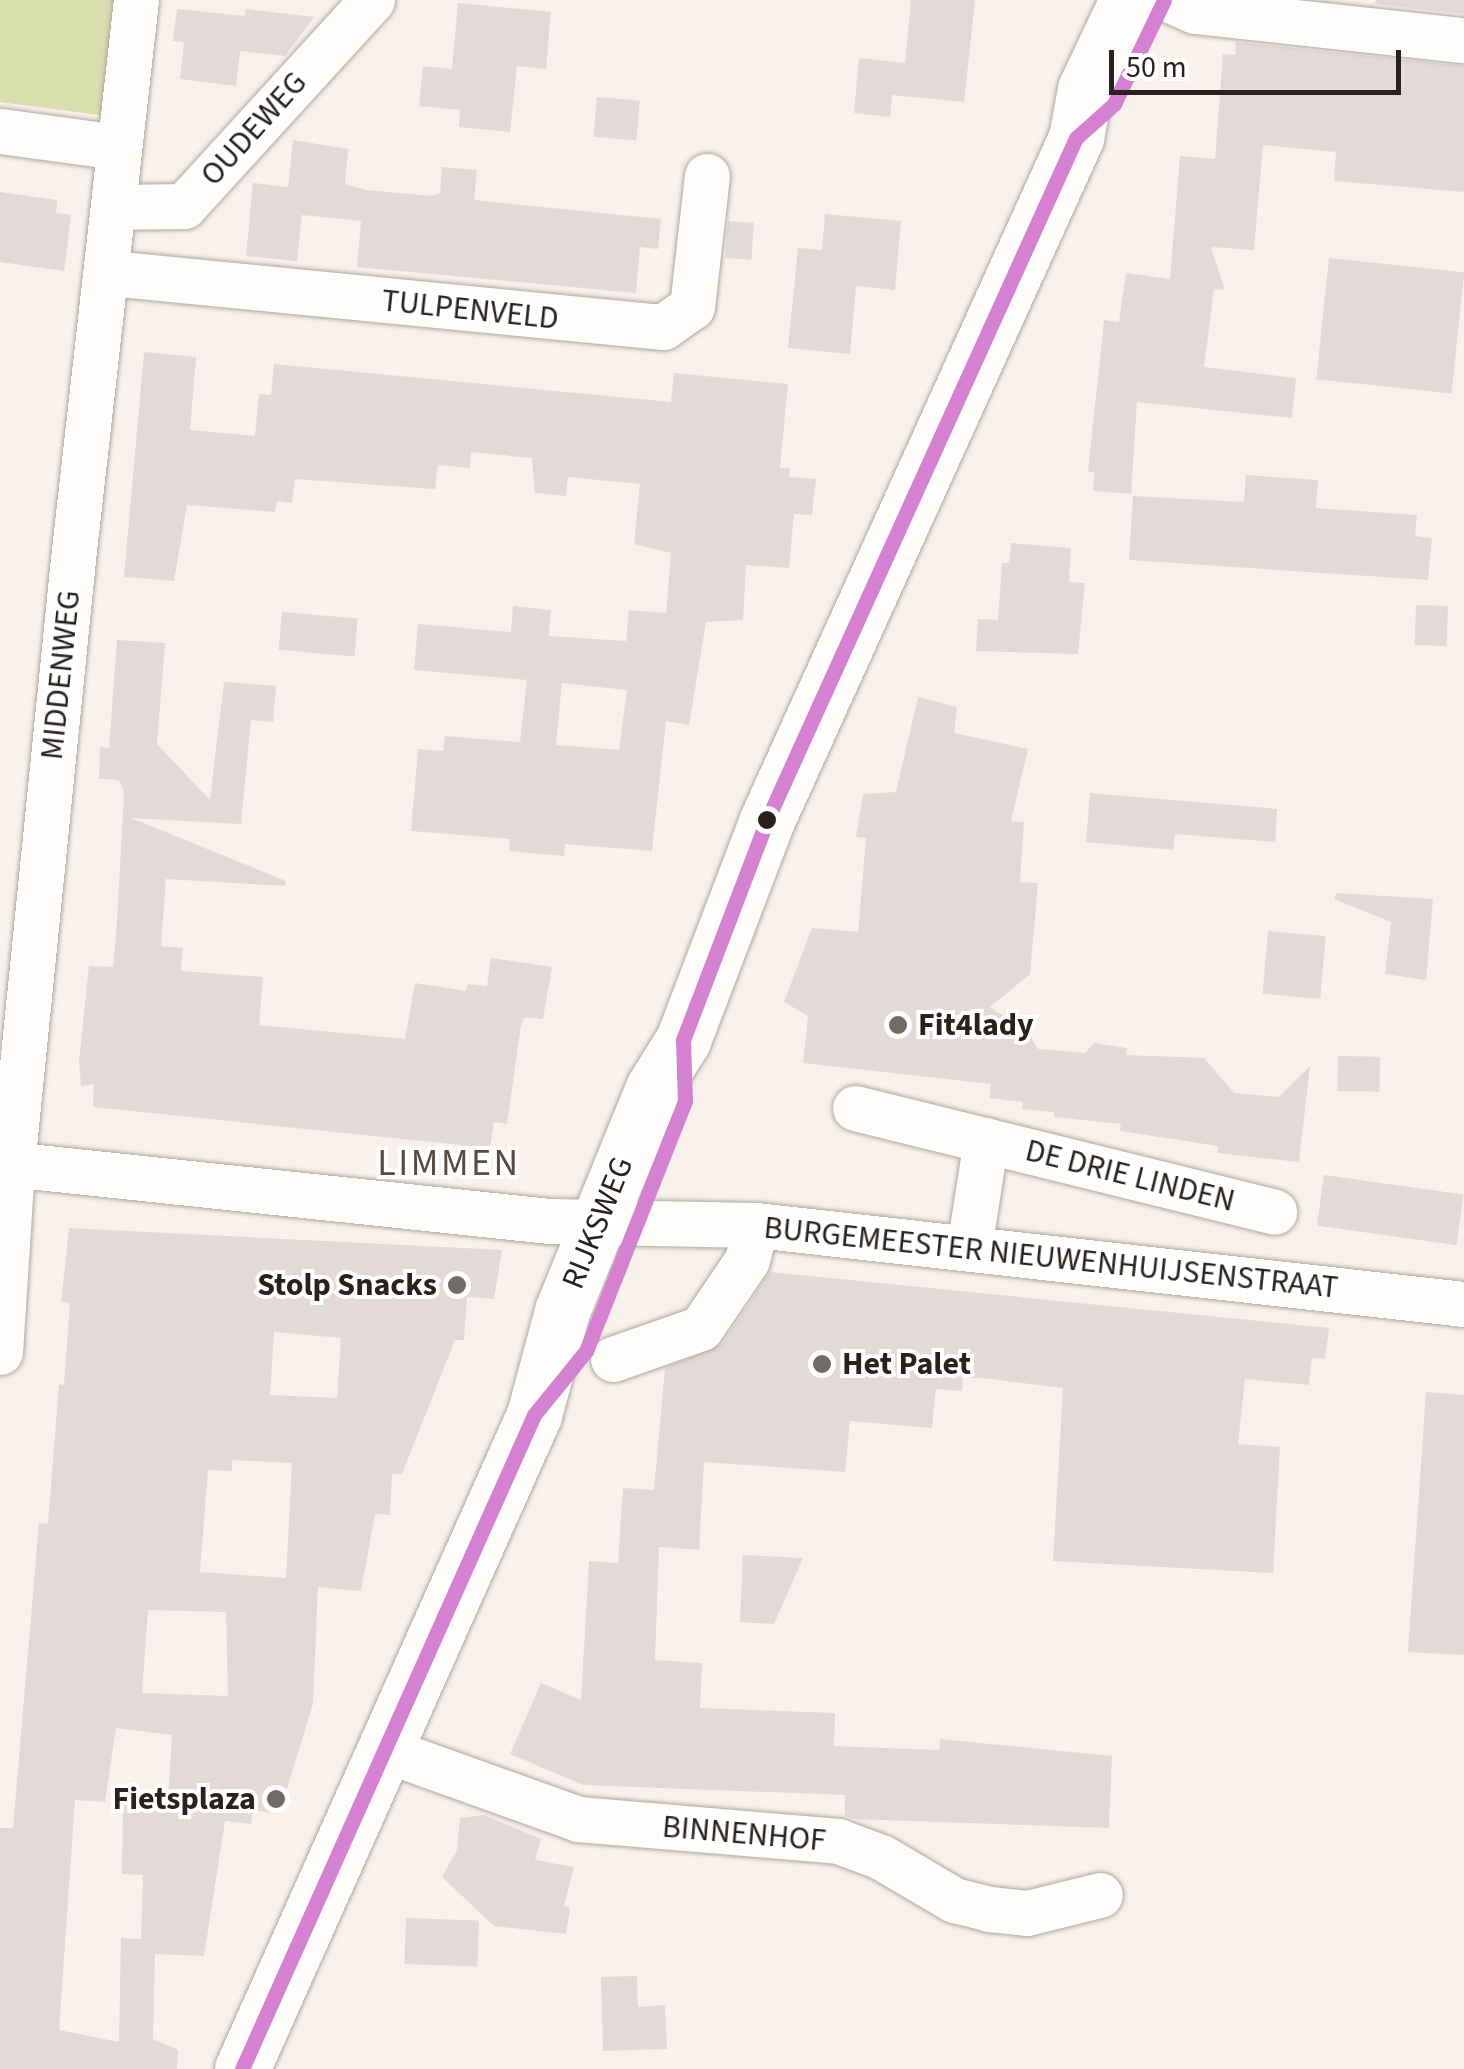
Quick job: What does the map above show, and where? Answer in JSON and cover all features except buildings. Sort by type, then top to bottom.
[{"type":"main road","name":"RIJKSWEG","points":[[242,2069],[534,1415],[562,1311],[618,1219],[653,1088],[683,1040],[767,820],[1076,138],[1085,89],[1127,0]]},
{"type":"main road","name":"RIJKSWEG","points":[[1076,138],[1114,104],[1168,0]]},
{"type":"street","name":"MIDDENWEG","points":[[0,1352],[6,1164],[73,560],[110,273],[118,147],[136,0]]},
{"type":"street","name":"OUDEWEG","points":[[114,207],[184,206],[372,0]]},
{"type":"street","points":[[1168,0],[1195,11],[1464,40]]},
{"type":"street","points":[[0,131],[118,147]]},
{"type":"street","name":"TULPENVELD","points":[[110,273],[662,327],[692,306],[707,176]]},
{"type":"street","name":"DE DRIE LINDEN","points":[[855,1108],[1274,1212]]},
{"type":"street","name":"DE DRIE LINDEN","points":[[970,1248],[986,1140]]},
{"type":"street","name":"BURGEMEESTER NIEUWENHUIJSENSTRAAT","points":[[6,1164],[550,1220],[756,1226],[1464,1304]]},
{"type":"street","points":[[613,1358],[701,1328],[748,1260],[756,1226]]},
{"type":"street","name":"BINNENHOF","points":[[384,1749],[578,1819],[838,1842],[881,1857],[954,1900],[989,1909],[1027,1912],[1100,1895]]},
{"type":"green space","points":[[0,0],[121,0],[107,116],[0,102]]},
{"type":"transit line","points":[[242,2069],[534,1415],[586,1351],[685,1101],[683,1040],[767,820],[1076,138],[1114,104],[1164,0]]},
{"type":"place","name":"Fit4lady","points":[[898,1025]]},
{"type":"place","name":"Stolp Snacks","points":[[457,1285]]},
{"type":"place","name":"Het Palet","points":[[822,1364]]},
{"type":"place","name":"Fietsplaza","points":[[276,1799]]},
{"type":"district","name":"LIMMEN","points":[[449,1164]]}]
